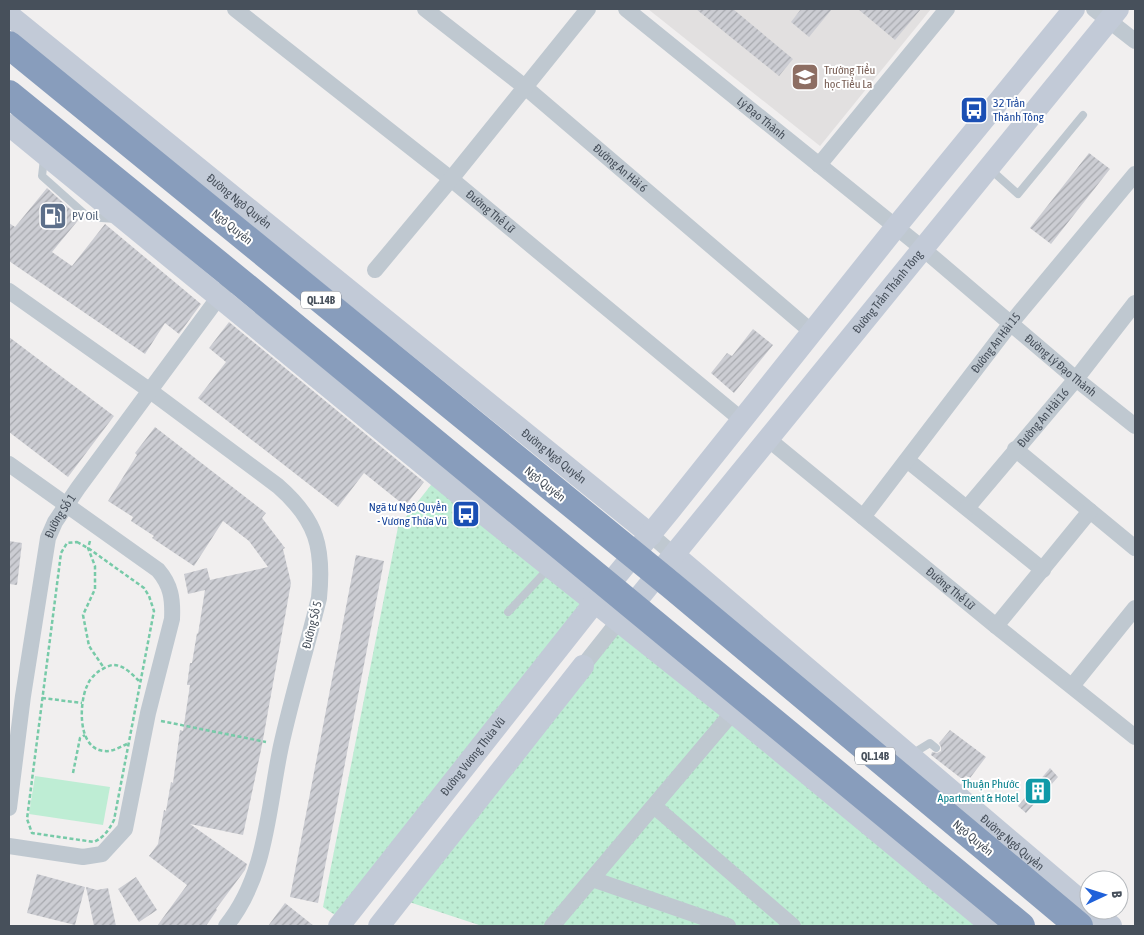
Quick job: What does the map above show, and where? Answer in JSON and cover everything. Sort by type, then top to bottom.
[{"type":"highway","name":"Ngô Quyền","points":[[9,45],[642,545],[1079,926]]},
{"type":"highway","name":"QL.14B","points":[[9,94],[79,174],[227,286],[601,594],[1021,926]]},
{"type":"street","name":"Đường Thế Lữ","points":[[235,9],[451,179],[742,420]]},
{"type":"street","name":"Đường An Hải 6","points":[[425,9],[525,87],[812,332]]},
{"type":"street","points":[[375,270],[588,9]]},
{"type":"street","name":"Lý Đạo Thành","points":[[626,9],[820,165],[895,228]]},
{"type":"street","points":[[820,165],[946,9]]},
{"type":"street","points":[[642,545],[895,228],[1074,9]]},
{"type":"street","points":[[1107,13],[1135,41]]},
{"type":"street","name":"Đường Trần Thánh Tông","points":[[625,613],[988,168],[1107,13]]},
{"type":"street","name":"Đường Ngô Quyền","points":[[9,15],[642,545]]},
{"type":"street","points":[[9,125],[45,154],[79,174],[125,219],[227,286],[551,567],[601,594]]},
{"type":"street","name":"Đường An Hải 15","points":[[863,517],[1011,323],[1135,174]]},
{"type":"street","name":"Đường Lý Đạo Thành","points":[[895,228],[922,248],[1076,379],[1135,426]]},
{"type":"street","name":"Đường Số 1","points":[[9,808],[23,696],[48,538],[66,504],[227,286]]},
{"type":"street","name":"Đường Số 5","points":[[9,291],[149,390],[284,492],[304,513],[314,531],[320,551],[319,598],[282,744],[259,863],[239,910],[226,926]]},
{"type":"street","name":"Đường An Hải 16","points":[[967,508],[1076,379],[1135,303]]},
{"type":"street","name":"Đường Thế Lữ","points":[[768,439],[1135,738]]},
{"type":"street","points":[[1015,450],[1135,548]]},
{"type":"street","points":[[908,460],[1043,570]]},
{"type":"street","points":[[9,464],[158,570],[165,578],[171,590],[173,604],[172,619],[147,718],[125,829],[102,854],[83,857],[9,846]]},
{"type":"street","points":[[996,626],[1090,511]]},
{"type":"street","name":"Đường Vương Thừa Vũ","points":[[339,926],[601,594],[642,545]]},
{"type":"street","name":"Đường Ngô Quyền","points":[[666,565],[909,756],[963,791],[1079,899]]},
{"type":"street","points":[[1072,686],[1135,608]]},
{"type":"street","points":[[379,926],[625,613],[733,712],[992,926]]},
{"type":"street","points":[[552,926],[733,712]]},
{"type":"street","points":[[654,806],[793,926]]},
{"type":"street","points":[[592,879],[728,926]]},
{"type":"lane","points":[[988,168],[1018,194],[1083,116]]},
{"type":"lane","points":[[508,612],[551,567]]},
{"type":"lane","points":[[909,756],[930,743],[936,748]]},
{"type":"path","points":[[94,524],[88,548],[95,566],[95,590],[83,615],[89,646],[104,668]]},
{"type":"path","points":[[77,542],[88,548],[144,588],[149,596],[154,611],[140,682],[114,820],[109,830],[102,838],[94,842],[32,832],[27,819],[42,698],[61,553],[68,544],[77,542]]},
{"type":"path","points":[[128,744],[104,752],[95,748],[85,735],[81,719],[82,703],[87,684],[93,676],[104,668],[113,665],[122,667],[140,682]]},
{"type":"path","points":[[42,698],[82,703]]},
{"type":"path","points":[[147,718],[282,744]]},
{"type":"path","points":[[73,773],[80,738],[85,735]]},
{"type":"shaded area","name":"Trường Tiểu học Tiểu La","points":[[648,9],[931,9],[820,146]]},
{"type":"green space","points":[[438,476],[595,602],[344,921],[323,907],[398,527]]},
{"type":"green space","points":[[618,621],[992,926],[482,926],[400,899]]},
{"type":"green space","points":[[35,776],[110,787],[103,825],[29,814]]},
{"type":"building","points":[[696,9],[733,9],[793,59],[779,76]]},
{"type":"building","points":[[801,9],[832,9],[809,37],[791,22]]},
{"type":"building","points":[[858,9],[921,9],[895,40]]},
{"type":"building","points":[[1089,153],[1110,169],[1051,244],[1030,228]]},
{"type":"building","points":[[47,188],[80,218],[52,252],[72,266],[105,224],[201,304],[179,334],[165,323],[145,354],[9,261],[9,223],[15,227]]},
{"type":"building","points":[[229,322],[424,482],[405,506],[364,473],[338,507],[198,398],[226,362],[209,348]]},
{"type":"building","points":[[753,329],[773,345],[734,393],[711,373],[727,353],[732,356]]},
{"type":"building","points":[[9,337],[114,416],[68,477],[9,432]]},
{"type":"building","points":[[155,427],[266,513],[262,518],[285,548],[283,549],[291,583],[262,745],[243,835],[190,824],[247,864],[245,870],[216,909],[206,926],[157,926],[187,885],[149,856],[158,844],[164,810],[166,811],[171,782],[173,783],[180,730],[183,731],[190,685],[187,685],[190,663],[192,663],[198,634],[205,590],[188,594],[184,574],[207,568],[210,580],[268,567],[249,541],[223,521],[194,566],[152,538],[154,536],[131,521],[133,517],[108,501],[137,455],[135,453]]},
{"type":"building","points":[[9,541],[22,543],[17,585],[9,584]]},
{"type":"building","points":[[356,555],[384,561],[318,903],[290,897]]},
{"type":"building","points":[[950,730],[986,757],[970,778],[966,776],[962,779],[931,755],[932,752],[937,753],[941,751],[939,743]]},
{"type":"building","name":"Thuận Phước Apartment & Hotel","points":[[1050,768],[1058,777],[1026,813],[1018,806]]},
{"type":"building","points":[[37,874],[85,887],[75,925],[27,913]]},
{"type":"building","points":[[136,877],[157,910],[139,922],[118,889]]},
{"type":"building","points":[[86,887],[97,890],[108,888],[116,926],[94,926]]},
{"type":"building","points":[[285,903],[314,926],[268,926]]},
{"type":"place","name":"Trường Tiểu học Tiểu La","points":[[805,77]]},
{"type":"place","name":"32 Trần Thánh Tông","points":[[974,110]]},
{"type":"place","name":"PV Oil","points":[[53,216]]},
{"type":"place","name":"Ngã tư Ngô Quyền - Vương Thừa Vũ","points":[[466,514]]},
{"type":"place","name":"Thuận Phước Apartment & Hotel","points":[[1038,791]]}]
